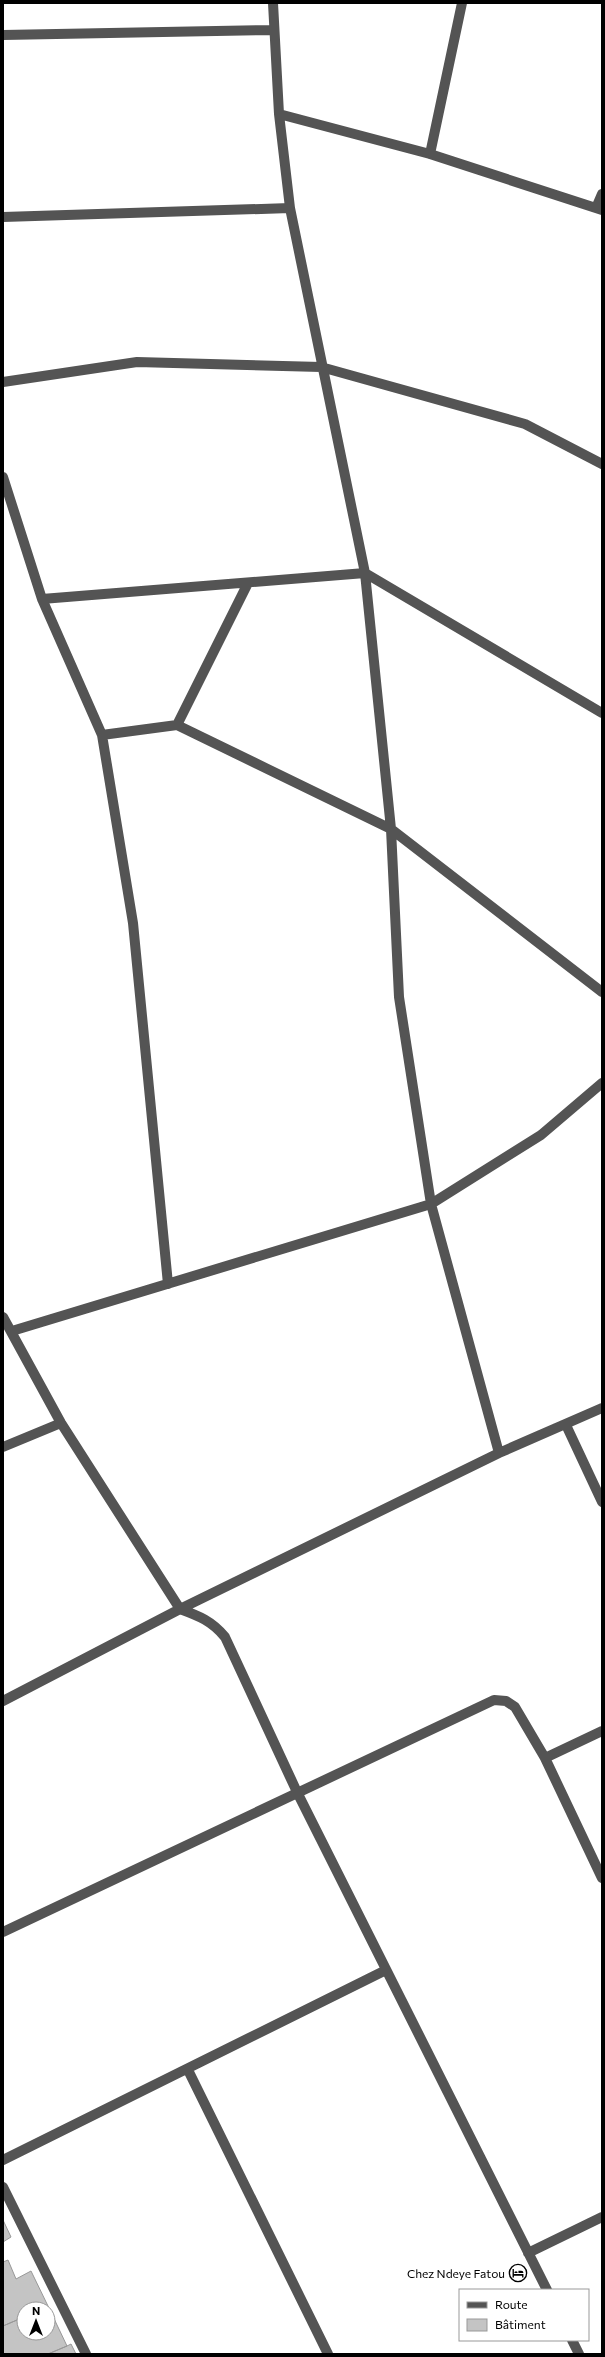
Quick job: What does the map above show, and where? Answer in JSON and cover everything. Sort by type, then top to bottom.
[{"type":"street","points":[[272,3],[279,114],[290,208],[321,367],[365,573],[391,829],[399,997],[431,1204],[499,1453]]},
{"type":"street","points":[[430,154],[462,3]]},
{"type":"street","points":[[3,35],[273,30]]},
{"type":"street","points":[[279,114],[430,154],[599,209],[602,194]]},
{"type":"street","points":[[3,217],[290,208]]},
{"type":"street","points":[[3,382],[137,362],[321,367],[525,424],[602,464]]},
{"type":"street","points":[[3,477],[42,599],[102,735],[133,923],[168,1284]]},
{"type":"street","points":[[42,599],[365,573],[602,713]]},
{"type":"street","points":[[177,725],[248,583]]},
{"type":"street","points":[[102,735],[177,725],[391,829],[602,992]]},
{"type":"street","points":[[12,1331],[431,1204],[540,1135],[602,1083]]},
{"type":"street","points":[[3,1317],[61,1423],[180,1610],[210,1621],[216,1625],[225,1637],[297,1792],[546,2289]]},
{"type":"street","points":[[3,1700],[180,1610],[499,1453],[602,1408]]},
{"type":"street","points":[[3,1447],[61,1423]]},
{"type":"street","points":[[566,1424],[602,1502]]},
{"type":"street","points":[[3,1932],[494,1700],[506,1701],[515,1707],[545,1758],[602,1878]]},
{"type":"street","points":[[545,1758],[602,1731]]},
{"type":"street","points":[[3,2160],[188,2070],[386,1970]]},
{"type":"street","points":[[188,2070],[328,2354]]},
{"type":"street","points":[[3,2187],[86,2354]]},
{"type":"street","points":[[528,2253],[602,2217]]},
{"type":"street","points":[[572,2341],[579,2354]]},
{"type":"building","points":[[3,2220],[11,2237],[3,2242]]},
{"type":"building","points":[[8,2260],[16,2279],[31,2271],[46,2301],[16,2301],[16,2320],[3,2326],[3,2262]]},
{"type":"building","points":[[16,2320],[16,2341],[56,2341],[56,2323],[67,2346],[48,2354],[3,2354],[3,2326]]},
{"type":"building","points":[[71,2344],[76,2354],[48,2354],[67,2346]]},
{"type":"place","name":"Chez Ndeye Fatou","points":[[518,2273]]}]
